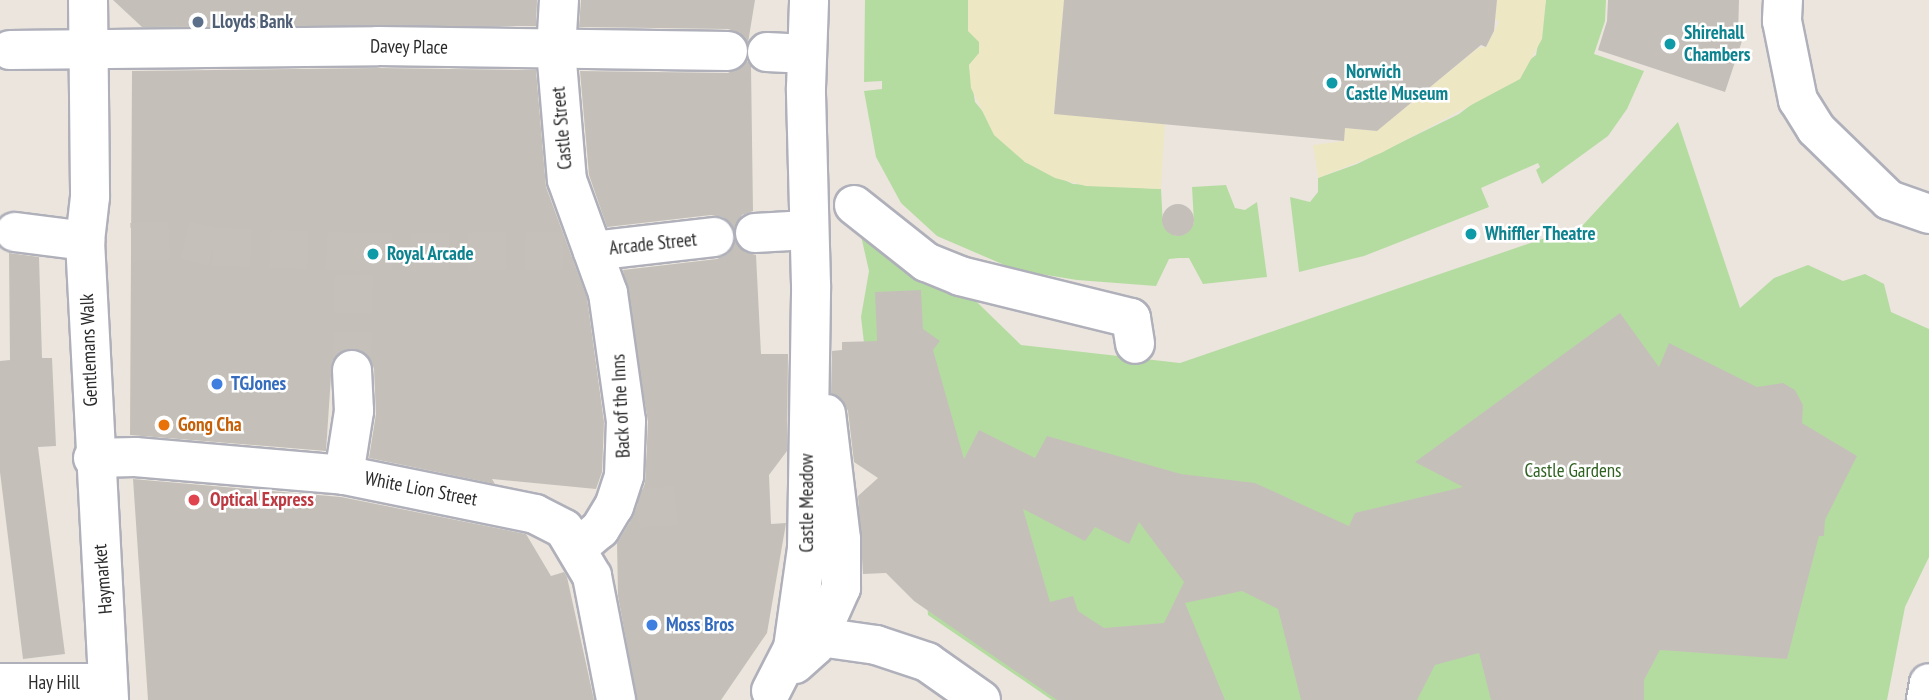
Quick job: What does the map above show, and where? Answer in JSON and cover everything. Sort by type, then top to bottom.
[{"type":"street","name":"Gentlemans Walk","points":[[88,0],[90,197],[85,242],[93,458]]},
{"type":"street","name":"Castle Street","points":[[559,0],[556,50],[567,180],[593,251]]},
{"type":"street","name":"Castle Meadow","points":[[767,695],[793,648],[805,585],[810,309],[807,54],[809,0]]},
{"type":"street","points":[[1783,0],[1782,21],[1798,100],[1816,130],[1889,200],[1929,214]]},
{"type":"street","points":[[10,50],[89,45]]},
{"type":"street","name":"Davey Place","points":[[89,45],[728,51]]},
{"type":"street","points":[[767,52],[807,54]]},
{"type":"street","points":[[854,205],[959,286],[1131,318],[1135,344]]},
{"type":"street","points":[[755,233],[808,230]]},
{"type":"street","points":[[15,232],[85,242]]},
{"type":"street","name":"Arcade Street","points":[[593,251],[713,237]]},
{"type":"street","name":"Back of the Inns","points":[[577,548],[626,508],[624,384],[608,293],[593,251]]},
{"type":"street","name":"Castle Meadow","points":[[767,695],[820,637],[841,587],[841,539],[810,309]]},
{"type":"street","points":[[344,475],[354,411],[352,370]]},
{"type":"street","name":"White Lion Street","points":[[93,458],[135,457],[344,475],[536,514],[564,529],[592,576],[616,700]]},
{"type":"street","name":"Haymarket","points":[[93,458],[108,691]]},
{"type":"street","points":[[820,637],[876,645],[927,662],[981,700]]},
{"type":"street","name":"Hay Hill","points":[[0,683],[108,691]]},
{"type":"street","points":[[1926,700],[1929,683]]},
{"type":"green space","points":[[865,0],[968,0],[968,29],[979,41],[979,54],[969,65],[975,102],[1025,162],[1073,184],[1161,189],[1163,226],[1175,236],[1185,234],[1194,223],[1192,187],[1226,185],[1235,208],[1245,210],[1257,202],[1267,277],[1203,284],[1189,258],[1179,258],[1169,259],[1156,286],[1077,280],[1016,270],[937,236],[901,203],[876,157],[864,91],[882,89],[882,81],[864,82]]},
{"type":"green space","points":[[1546,0],[1606,0],[1605,21],[1594,54],[1644,71],[1627,109],[1608,136],[1542,184],[1536,170],[1540,167],[1538,163],[1481,188],[1489,207],[1364,256],[1299,272],[1290,197],[1310,202],[1318,192],[1318,178],[1357,164],[1459,114],[1536,55]]},
{"type":"green space","name":"Castle Gardens","points":[[1678,122],[1740,308],[1774,278],[1808,265],[1843,281],[1865,274],[1884,284],[1891,312],[1929,329],[1929,557],[1905,607],[1887,700],[1052,700],[928,615],[923,553],[874,429],[861,317],[869,271],[854,205],[878,206],[1021,345],[1180,363],[1583,225]]},
{"type":"sand","points":[[968,0],[1064,0],[1054,113],[1165,123],[1161,189],[1086,186],[1055,178],[1025,162],[994,135],[971,88],[969,65],[979,53],[979,42],[968,31]]},
{"type":"sand","points":[[1497,0],[1546,0],[1542,39],[1520,79],[1381,153],[1318,178],[1313,145],[1344,141],[1345,128],[1377,131],[1478,48],[1486,47],[1499,22],[1495,19]]},
{"type":"building","points":[[113,0],[537,0],[536,26],[142,27]]},
{"type":"building","points":[[581,0],[755,0],[748,43],[740,33],[728,29],[579,27]]},
{"type":"building","points":[[1064,0],[1497,0],[1494,31],[1486,47],[1481,45],[1377,131],[1345,128],[1344,141],[1054,114]]},
{"type":"building","name":"Shirehall Chambers","points":[[1608,0],[1739,0],[1738,37],[1743,38],[1725,92],[1598,50],[1607,21]]},
{"type":"building","points":[[747,61],[751,66],[753,211],[742,215],[734,230],[723,217],[711,215],[607,227],[589,175],[580,71],[728,73]]},
{"type":"building","points":[[378,68],[536,70],[546,187],[587,298],[604,422],[602,472],[596,489],[492,479],[495,484],[369,458],[376,414],[374,369],[370,358],[352,348],[332,361],[326,451],[130,435],[132,71]]},
{"type":"building","points":[[1178,204],[1189,209],[1194,220],[1189,231],[1178,236],[1167,231],[1162,220],[1167,209]]},
{"type":"building","points":[[735,240],[745,252],[756,255],[761,354],[788,354],[787,451],[769,475],[771,524],[786,523],[767,633],[721,700],[637,700],[618,596],[617,543],[633,517],[645,483],[648,422],[623,270],[717,259],[728,254]]},
{"type":"building","points":[[9,253],[39,257],[42,358],[52,358],[56,446],[38,447],[65,654],[23,659],[0,472],[0,361],[10,360]]},
{"type":"building","points":[[921,290],[923,329],[940,341],[933,350],[964,459],[979,430],[1035,458],[1047,436],[1181,474],[1255,483],[1349,526],[1355,513],[1463,487],[1415,462],[1620,313],[1659,367],[1669,343],[1757,387],[1783,383],[1795,390],[1803,405],[1802,423],[1857,456],[1825,520],[1824,536],[1819,536],[1787,659],[1660,650],[1644,680],[1644,700],[1491,700],[1479,653],[1435,665],[1417,700],[1301,700],[1278,609],[1242,591],[1185,603],[1225,700],[1057,700],[914,601],[886,573],[863,574],[858,496],[878,478],[854,462],[848,411],[843,400],[831,393],[832,351],[842,350],[842,342],[877,341],[875,292]],"holes":[[[1023,509],[1085,541],[1095,527],[1129,544],[1139,522],[1184,582],[1164,623],[1104,628],[1078,611],[1073,596],[1050,602]]]},
{"type":"building","points":[[133,479],[341,497],[526,534],[551,576],[564,572],[567,577],[594,700],[148,700]]},
{"type":"tunnel","points":[[131,242],[185,240],[213,247],[354,252],[593,251]]},
{"type":"tunnel","points":[[352,370],[354,252]]},
{"type":"tunnel","points":[[638,509],[688,504]]},
{"type":"place","name":"Lloyds Bank","points":[[198,22]]},
{"type":"place","name":"Shirehall Chambers","points":[[1670,44]]},
{"type":"place","name":"Norwich Castle Museum","points":[[1332,83]]},
{"type":"place","name":"Whiffler Theatre","points":[[1471,234]]},
{"type":"place","name":"Royal Arcade","points":[[373,254]]},
{"type":"place","name":"TGJones","points":[[217,384]]},
{"type":"place","name":"Gong Cha","points":[[164,425]]},
{"type":"place","name":"Optical Express","points":[[194,500]]},
{"type":"place","name":"Moss Bros","points":[[652,625]]}]
